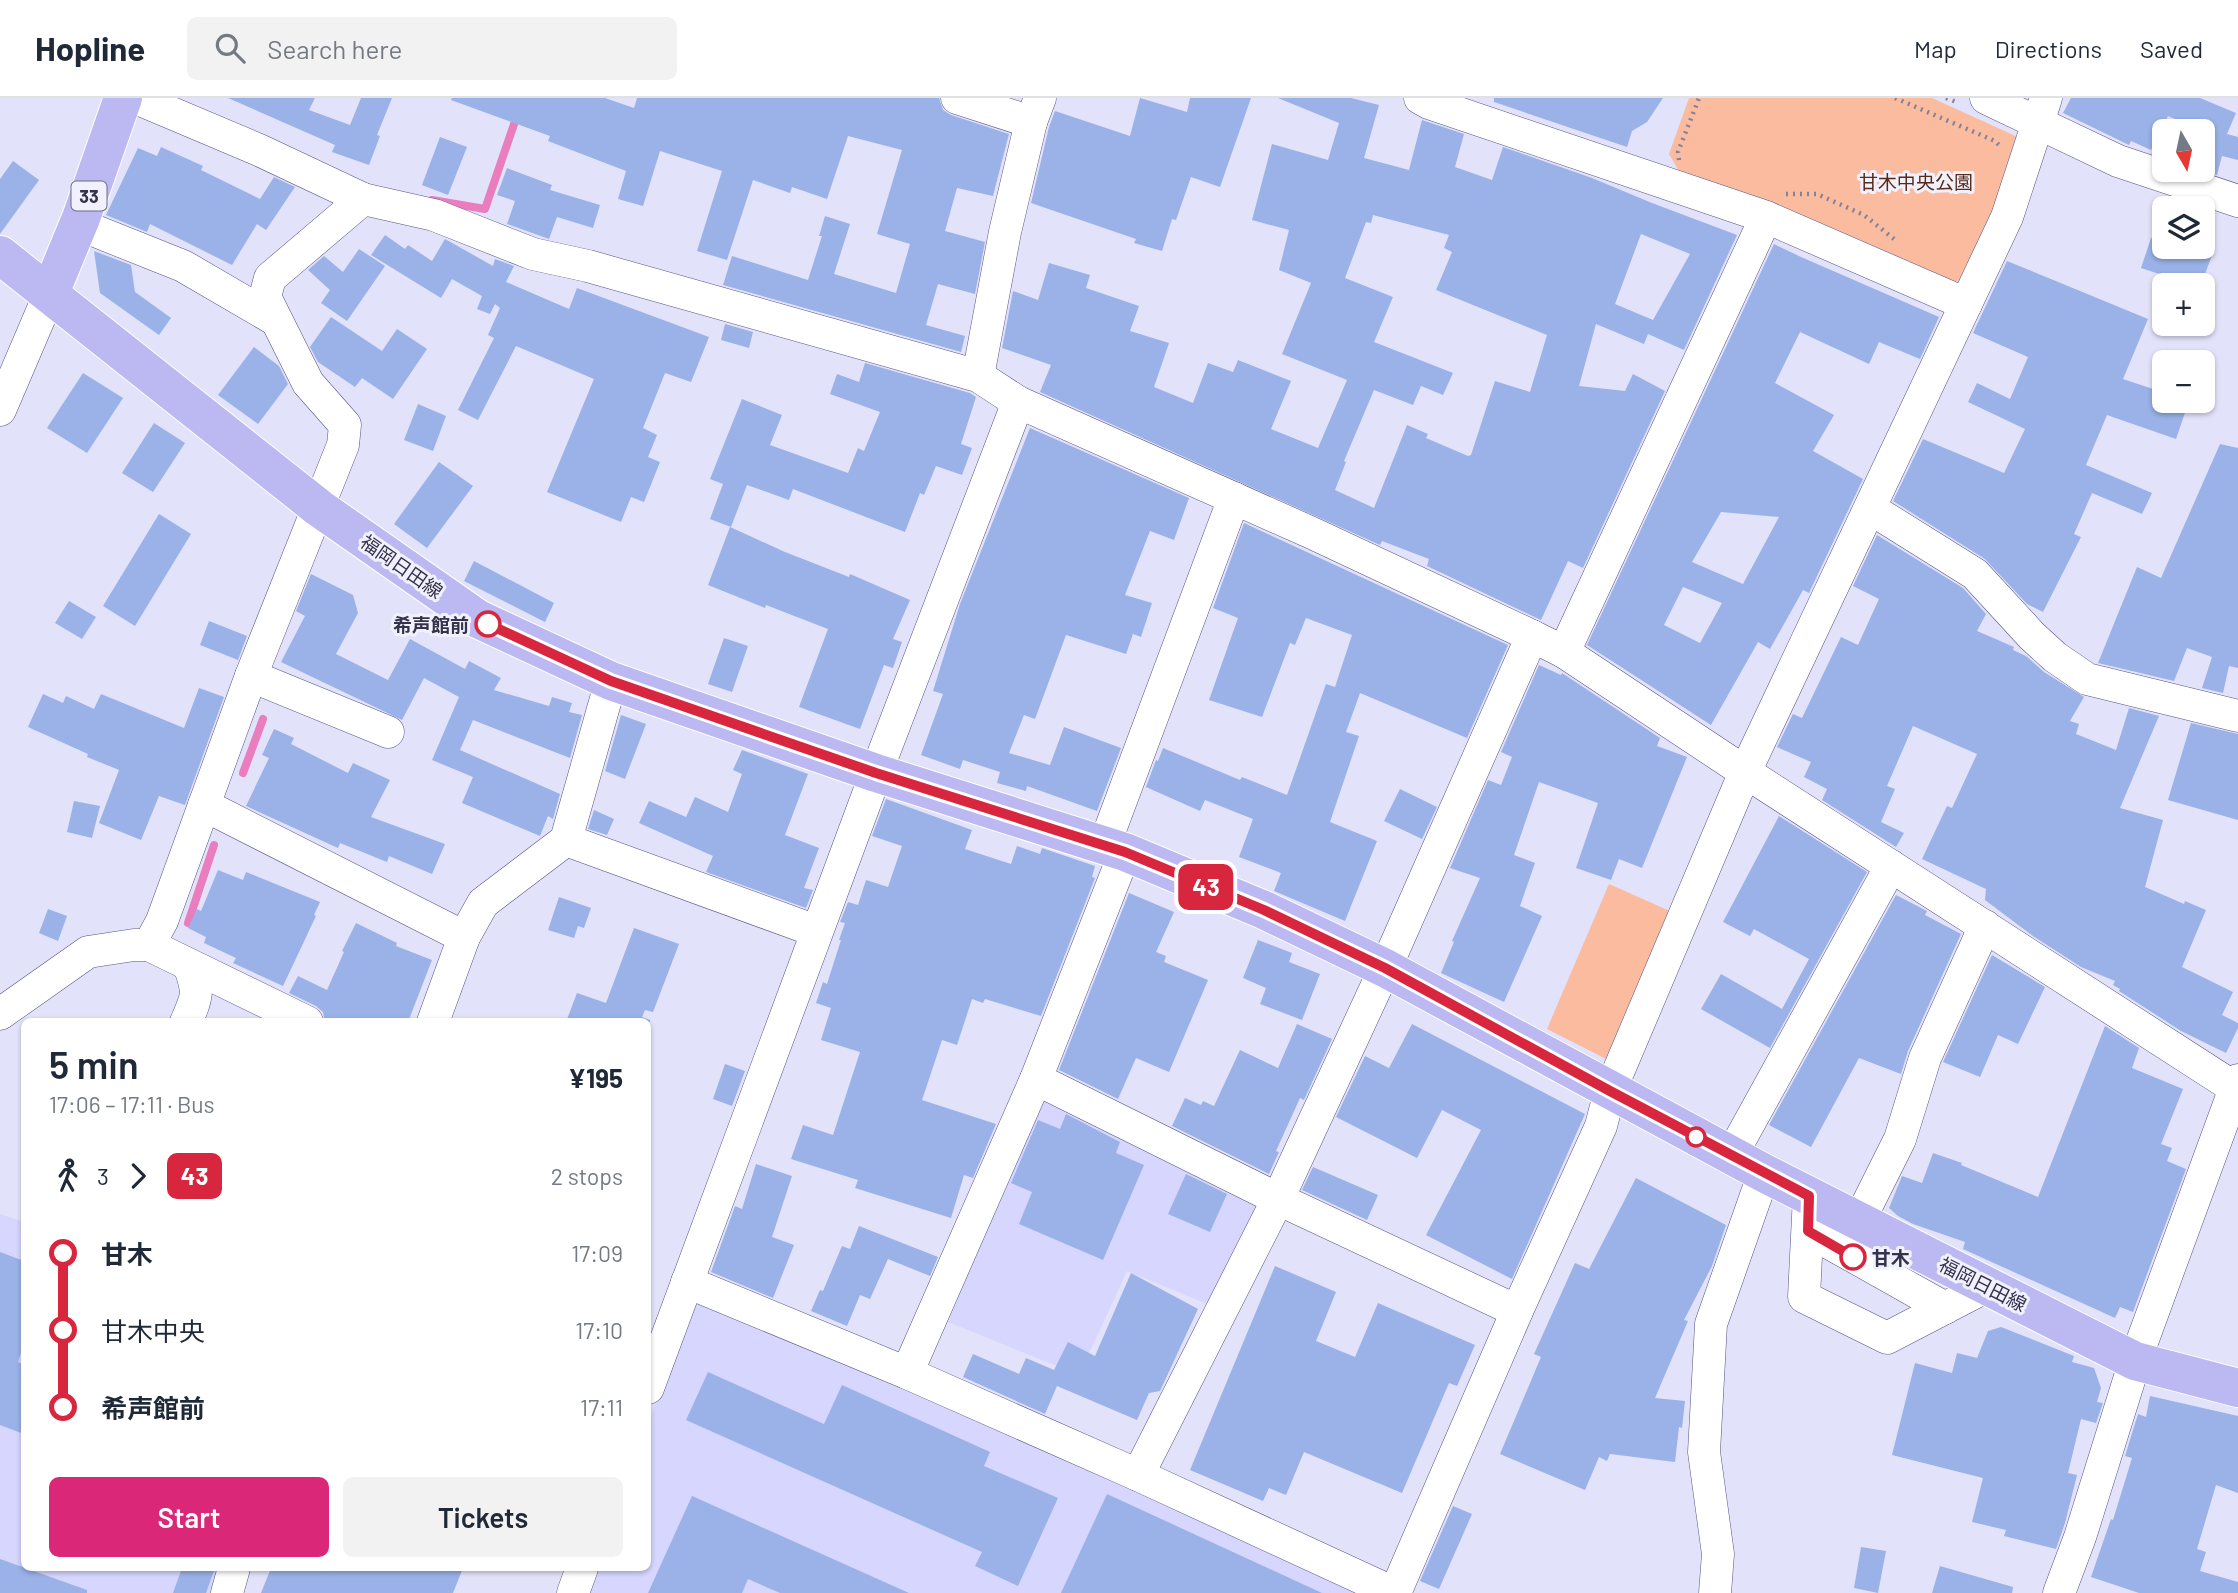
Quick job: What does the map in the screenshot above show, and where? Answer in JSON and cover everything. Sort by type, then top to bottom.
[{"type":"main road","name":"33","points":[[50,293],[123,98]]},
{"type":"main road","name":"福岡日田線","points":[[0,255],[319,508],[478,619],[611,681],[876,773],[1114,849],[1264,910],[1385,968],[1764,1173],[1808,1214],[1859,1222],[2135,1361],[2238,1388]]},
{"type":"street","points":[[136,98],[259,150],[363,199],[434,215],[533,254],[588,266],[978,376],[1018,402],[1234,498],[1532,636],[1564,652],[1745,772],[2237,1087],[2135,1361],[2081,1537],[2059,1593]]},
{"type":"street","points":[[957,98],[1035,110],[1005,232],[978,376]]},
{"type":"street","points":[[1420,98],[1429,103],[1773,205],[1966,304]]},
{"type":"street","points":[[1986,98],[2042,110],[2118,161],[2238,201]]},
{"type":"street","points":[[687,1282],[907,1373],[1395,1593],[1517,1311],[1601,1126],[1610,1091],[1745,772],[2007,217],[2042,110]]},
{"type":"street","points":[[149,945],[162,921],[251,676],[343,445],[345,425],[308,383],[274,319],[265,297],[270,278],[363,199]]},
{"type":"street","points":[[1564,652],[1773,205]]},
{"type":"street","points":[[78,224],[183,266],[274,319]]},
{"type":"street","points":[[0,410],[50,293]]},
{"type":"street","points":[[651,1380],[816,932],[1018,402]]},
{"type":"street","points":[[907,1373],[1036,1079],[1234,498]]},
{"type":"street","points":[[1871,509],[1975,574],[2032,636],[2055,657],[2087,679],[2238,716]]},
{"type":"street","points":[[1138,1475],[1279,1199],[1532,636]]},
{"type":"street","points":[[251,676],[388,732]]},
{"type":"street","points":[[434,1018],[464,937],[483,903],[566,840],[611,681]]},
{"type":"street","points":[[204,805],[464,937]]},
{"type":"street","points":[[566,840],[816,932]]},
{"type":"street","points":[[1731,1156],[1891,866]]},
{"type":"street","points":[[1859,1222],[1900,1139],[1925,1058],[1985,926]]},
{"type":"street","points":[[0,1014],[88,952],[149,945],[189,965],[265,1013],[288,1018]]},
{"type":"street","points":[[188,1018],[196,1000],[197,988],[189,965]]},
{"type":"street","points":[[1036,1079],[1279,1199],[1517,1311]]},
{"type":"street","points":[[1715,1593],[1718,1554],[1704,1452],[1711,1324],[1764,1173]]},
{"type":"street","points":[[1808,1214],[1945,1308]]},
{"type":"street","points":[[1808,1214],[1804,1297],[1887,1338],[1987,1286]]},
{"type":"street","points":[[227,1593],[233,1571]]},
{"type":"street","points":[[573,1593],[581,1571]]},
{"type":"path","points":[[1685,162],[1679,160],[1678,152],[1699,98]]},
{"type":"path","points":[[1895,98],[1995,141],[2003,149],[2003,156]]},
{"type":"path","points":[[1773,205],[1817,194],[1864,215],[1904,247]]},
{"type":"shaded area","points":[[1043,1091],[1268,1204],[1217,1308],[1127,1271],[1079,1375],[948,1322]]},
{"type":"shaded area","points":[[0,1214],[21,1221],[21,1571],[225,1571],[219,1593],[0,1593]]},
{"type":"shaded area","points":[[704,1299],[1370,1593],[584,1593],[592,1571],[651,1571],[651,1416],[693,1304]]},
{"type":"green space","name":"甘木中央公園","points":[[1689,98],[1932,98],[2022,139],[1965,278],[1953,283],[1683,178],[1669,154]]},
{"type":"green space","points":[[1609,884],[1672,912],[1610,1061],[1547,1029]]},
{"type":"building","points":[[228,98],[315,98],[309,110],[350,125],[361,98],[392,98],[377,135],[380,136],[369,165],[332,152],[335,145]]},
{"type":"building","points":[[605,98],[634,108],[637,98],[939,98],[943,110],[951,115],[1009,134],[993,196],[957,188],[945,231],[985,242],[975,294],[938,284],[926,325],[965,336],[961,352],[723,285],[732,256],[808,280],[822,236],[819,236],[825,216],[850,224],[834,274],[896,293],[910,244],[877,234],[902,150],[848,136],[827,199],[792,187],[790,193],[753,180],[727,260],[697,251],[722,171],[660,151],[643,206],[618,199],[626,171],[548,141],[550,136],[451,100]]},
{"type":"building","points":[[1140,98],[1187,112],[1190,98],[1251,98],[1220,187],[1191,177],[1176,220],[1172,219],[1162,251],[1134,243],[1136,239],[1031,203],[1055,111],[1130,136]]},
{"type":"building","points":[[1278,98],[1351,98],[1379,105],[1364,158],[1409,170],[1422,120],[1464,134],[1455,167],[1492,180],[1503,147],[1592,178],[1737,235],[1684,350],[1648,334],[1644,344],[1596,324],[1579,386],[1625,391],[1633,374],[1665,391],[1583,568],[1568,561],[1541,620],[1427,566],[1429,559],[1382,541],[1380,545],[1040,392],[1051,365],[1002,348],[1013,291],[1038,300],[1049,263],[1090,275],[1086,288],[1139,306],[1130,331],[1169,343],[1154,387],[1193,403],[1208,363],[1233,372],[1238,360],[1291,381],[1271,429],[1318,448],[1347,380],[1282,354],[1311,283],[1279,270],[1289,230],[1252,220],[1272,144],[1328,160],[1339,123]],"holes":[[[1373,215],[1449,235],[1444,248],[1452,252],[1436,290],[1547,335],[1530,392],[1495,381],[1471,455],[1426,438],[1428,434],[1407,425],[1374,508],[1335,490],[1346,462],[1344,461],[1374,390],[1413,405],[1421,386],[1443,395],[1453,373],[1374,342],[1393,297],[1345,278],[1366,222],[1371,223]],[[1641,234],[1690,254],[1653,320],[1615,304]]]},
{"type":"building","points":[[1494,98],[1663,98],[1647,122],[1632,131],[1627,147],[1494,102]]},
{"type":"building","points":[[2071,98],[2200,98],[2236,113],[2227,134],[2238,137],[2238,160],[2222,156],[2216,175],[2216,119],[2175,119],[2168,116],[2166,119],[2152,119],[2151,150],[2131,141],[2129,145],[2063,113]]},
{"type":"building","points":[[440,137],[467,147],[448,195],[422,185]]},
{"type":"building","points":[[161,147],[203,166],[201,170],[260,199],[274,177],[295,187],[266,230],[257,224],[232,265],[150,224],[147,232],[106,215],[138,148],[157,156]]},
{"type":"building","points":[[13,161],[39,180],[0,234],[0,179]]},
{"type":"building","points":[[507,168],[552,185],[550,190],[600,205],[593,228],[557,217],[549,239],[507,224],[515,201],[497,195]]},
{"type":"building","points":[[385,235],[405,249],[408,245],[432,261],[445,239],[493,266],[495,259],[514,266],[506,282],[569,309],[577,288],[709,337],[691,382],[665,373],[643,428],[657,435],[648,457],[660,462],[644,502],[631,497],[621,522],[547,492],[594,379],[516,346],[478,420],[458,410],[494,338],[488,335],[500,308],[495,304],[490,314],[477,309],[482,296],[452,279],[441,298],[371,255]]},
{"type":"building","points":[[2151,238],[2152,259],[2211,259],[2205,273],[2156,273],[2141,268]]},
{"type":"building","points":[[1774,244],[1939,317],[1920,359],[1879,342],[1869,364],[1800,332],[1775,383],[1834,415],[1813,451],[1863,479],[1809,593],[1803,590],[1770,649],[1758,642],[1711,725],[1587,645]],"holes":[[[1721,512],[1779,517],[1743,584],[1692,562]],[[1683,587],[1722,603],[1700,643],[1664,625]]]},
{"type":"building","points":[[359,249],[385,266],[347,321],[321,303],[330,290],[308,270],[324,256],[343,272]]},
{"type":"building","points":[[94,251],[131,265],[135,292],[171,318],[159,335],[100,293]]},
{"type":"building","points":[[2007,261],[2148,319],[2123,379],[2152,389],[2152,413],[2185,413],[2176,439],[2107,415],[2086,465],[2152,493],[2142,514],[2092,493],[2074,534],[2081,537],[2043,612],[2027,604],[1985,559],[1893,501],[1923,439],[2004,473],[2025,429],[1968,402],[1977,383],[2010,399],[2028,357],[1973,333]]},
{"type":"building","points":[[331,317],[382,351],[397,329],[427,349],[393,399],[362,378],[355,387],[318,362],[310,347]]},
{"type":"building","points":[[725,324],[753,332],[749,348],[721,340]]},
{"type":"building","points":[[254,347],[279,366],[288,384],[258,424],[218,395]]},
{"type":"building","points":[[865,363],[976,397],[961,444],[972,448],[962,475],[936,466],[924,495],[920,493],[905,532],[793,489],[789,500],[747,485],[731,527],[710,519],[723,484],[710,479],[742,399],[782,415],[770,445],[848,473],[858,448],[864,451],[880,412],[830,394],[837,374],[859,382]]},
{"type":"building","points":[[83,373],[123,398],[87,453],[47,428]]},
{"type":"building","points":[[418,404],[446,416],[433,451],[404,440]]},
{"type":"building","points":[[154,423],[185,443],[153,492],[122,473]]},
{"type":"building","points":[[1030,428],[1189,498],[1174,540],[1150,531],[1125,595],[1152,603],[1141,637],[1133,634],[1126,654],[1066,635],[1035,719],[1024,715],[1009,753],[1050,765],[1064,727],[1121,748],[1097,811],[1027,786],[1026,791],[997,783],[1000,772],[963,760],[960,769],[921,755],[943,694],[933,691],[960,604]]},
{"type":"building","points":[[2220,444],[2238,448],[2238,668],[2229,666],[2223,693],[2202,688],[2212,657],[2187,648],[2174,681],[2098,663],[2137,567],[2161,578]]},
{"type":"building","points":[[439,462],[473,486],[427,548],[394,524]]},
{"type":"building","points":[[159,514],[191,534],[135,626],[103,606]]},
{"type":"building","points":[[1244,523],[1508,645],[1467,738],[1360,693],[1346,732],[1359,736],[1330,822],[1377,841],[1345,921],[1274,891],[1281,873],[1239,857],[1253,819],[1205,800],[1200,811],[1146,787],[1163,748],[1240,780],[1242,777],[1287,795],[1326,684],[1335,687],[1352,635],[1306,618],[1295,645],[1290,643],[1262,717],[1209,700],[1238,618],[1213,608]]},
{"type":"building","points":[[730,527],[785,552],[849,577],[850,574],[910,600],[893,639],[902,642],[893,668],[884,665],[860,729],[799,707],[828,629],[708,585]]},
{"type":"building","points":[[1877,535],[1963,588],[1986,614],[1977,631],[2014,647],[2013,650],[2026,656],[2044,672],[2084,697],[2070,721],[2079,724],[2076,734],[2116,750],[2129,708],[2159,716],[2120,808],[2163,820],[2145,887],[2184,904],[2185,901],[2206,910],[2182,967],[2233,992],[2222,1015],[2238,1023],[2238,1028],[2226,1053],[2181,1031],[2119,991],[2120,989],[2113,985],[2115,981],[2081,967],[2033,936],[1985,900],[1986,889],[1922,859],[1947,806],[1952,808],[1977,754],[1913,726],[1887,786],[1895,789],[1881,822],[1904,833],[1896,847],[1822,800],[1827,789],[1804,777],[1811,762],[1777,747],[1793,714],[1802,718],[1841,637],[1858,645],[1879,599],[1853,586]]},
{"type":"building","points":[[474,561],[554,603],[545,622],[464,581]]},
{"type":"building","points":[[311,574],[353,595],[358,613],[336,654],[388,680],[410,639],[465,669],[469,661],[501,678],[494,690],[549,706],[552,697],[572,703],[569,712],[582,715],[570,758],[473,720],[460,750],[560,794],[553,819],[548,816],[540,836],[462,803],[473,777],[432,760],[459,697],[424,678],[402,720],[281,662],[305,616],[296,611]]},
{"type":"building","points":[[69,601],[96,617],[82,639],[55,623]]},
{"type":"building","points":[[209,621],[247,636],[238,660],[200,645]]},
{"type":"building","points":[[724,638],[748,646],[732,692],[708,684]]},
{"type":"building","points":[[1539,665],[1561,675],[1562,673],[1660,738],[1657,746],[1687,757],[1642,868],[1619,859],[1611,880],[1576,868],[1598,803],[1539,782],[1514,855],[1535,863],[1520,906],[1542,916],[1504,1002],[1441,973],[1480,878],[1450,868],[1488,780],[1501,785],[1512,757],[1501,752]]},
{"type":"building","points":[[199,688],[224,697],[185,805],[159,796],[141,840],[99,823],[119,770],[28,727],[43,694],[63,703],[66,696],[94,709],[101,694],[184,728]]},
{"type":"building","points":[[621,715],[646,724],[625,779],[605,771]]},
{"type":"building","points":[[2191,723],[2238,734],[2238,820],[2168,800]]},
{"type":"building","points":[[274,729],[294,738],[291,744],[348,773],[353,763],[390,780],[371,817],[445,844],[432,874],[389,856],[387,862],[340,843],[338,848],[246,806],[269,758],[262,755]]},
{"type":"building","points":[[742,750],[808,774],[785,835],[819,848],[804,888],[813,890],[806,908],[706,872],[713,856],[639,823],[649,801],[686,817],[695,797],[728,812],[742,774],[733,770]]},
{"type":"building","points":[[1400,789],[1437,807],[1422,839],[1384,821]]},
{"type":"building","points":[[886,799],[972,830],[965,849],[1011,864],[1017,846],[1040,854],[1042,848],[1095,866],[1092,877],[1095,878],[1041,1016],[985,999],[983,1003],[972,999],[957,1045],[942,1040],[922,1100],[996,1124],[973,1178],[964,1175],[951,1218],[855,1188],[858,1180],[791,1159],[803,1125],[833,1135],[860,1052],[821,1040],[831,1008],[816,1003],[823,982],[827,984],[841,940],[845,923],[840,922],[848,902],[858,905],[866,880],[888,887],[902,846],[872,836]]},
{"type":"building","points":[[74,801],[100,806],[92,838],[67,832]]},
{"type":"building","points":[[594,810],[614,819],[607,835],[588,829]]},
{"type":"building","points":[[1779,816],[1867,872],[1770,1048],[1701,1009],[1721,974],[1782,1009],[1809,959],[1754,929],[1750,936],[1723,922]]},
{"type":"building","points":[[218,870],[243,880],[246,872],[320,902],[283,986],[233,963],[236,958],[204,943],[206,937],[188,928],[197,909],[201,911]]},
{"type":"building","points":[[1129,893],[1174,912],[1156,952],[1166,956],[1164,962],[1208,980],[1169,1072],[1136,1058],[1118,1099],[1059,1070]]},
{"type":"building","points":[[1896,895],[1927,911],[1925,915],[1961,934],[1908,1051],[1901,1074],[1859,1058],[1811,1147],[1769,1125]]},
{"type":"building","points":[[559,897],[591,908],[584,928],[578,926],[574,938],[548,930]]},
{"type":"building","points":[[48,909],[67,916],[58,941],[39,933]]},
{"type":"building","points":[[356,923],[397,943],[396,946],[432,960],[410,1018],[324,1018],[323,1012],[316,1006],[289,993],[298,976],[327,990],[344,952],[342,951]]},
{"type":"building","points":[[634,928],[679,944],[653,1012],[645,1010],[642,1017],[645,1018],[568,1018],[577,993],[606,1003]]},
{"type":"building","points":[[1258,940],[1292,953],[1289,962],[1320,974],[1302,1020],[1260,1004],[1266,988],[1243,978]]},
{"type":"building","points":[[1992,955],[2045,987],[2018,1044],[1998,1035],[1980,1077],[1943,1062]]},
{"type":"building","points":[[1297,1024],[1332,1039],[1304,1100],[1300,1098],[1276,1151],[1279,1152],[1269,1174],[1172,1126],[1185,1098],[1201,1105],[1203,1101],[1214,1106],[1240,1050],[1278,1068]]},
{"type":"building","points":[[1412,1024],[1585,1114],[1512,1279],[1426,1235],[1481,1130],[1442,1110],[1417,1158],[1336,1117],[1365,1056],[1389,1068]]},
{"type":"building","points":[[2105,1026],[2139,1048],[2132,1068],[2183,1089],[2161,1144],[2172,1148],[2167,1161],[2186,1169],[2133,1312],[2120,1307],[2115,1318],[1963,1249],[1965,1242],[1913,1224],[1889,1208],[1902,1176],[1922,1183],[1933,1153],[2038,1197]]},
{"type":"building","points":[[725,1064],[745,1071],[732,1106],[713,1099]]},
{"type":"building","points":[[1066,1114],[1120,1142],[1116,1153],[1144,1165],[1103,1260],[1019,1224],[1032,1192],[1011,1183],[1038,1120],[1060,1129]]},
{"type":"building","points":[[756,1164],[792,1176],[772,1237],[794,1245],[773,1298],[711,1272],[735,1206],[742,1209]]},
{"type":"building","points":[[1313,1167],[1378,1195],[1367,1220],[1302,1190]]},
{"type":"building","points":[[1186,1174],[1227,1194],[1210,1232],[1168,1214]]},
{"type":"building","points":[[1636,1178],[1726,1225],[1712,1266],[1684,1320],[1688,1321],[1655,1398],[1685,1401],[1675,1462],[1610,1454],[1607,1461],[1599,1457],[1585,1490],[1500,1454],[1541,1357],[1534,1354],[1575,1263],[1589,1269]]},
{"type":"building","points":[[859,1226],[938,1257],[930,1276],[888,1259],[870,1299],[860,1295],[847,1326],[811,1311],[820,1290],[823,1291],[842,1246],[850,1249]]},
{"type":"building","points":[[0,1252],[21,1260],[21,1352],[18,1362],[21,1364],[21,1433],[0,1425]]},
{"type":"building","points":[[1275,1266],[1336,1292],[1316,1341],[1355,1357],[1378,1303],[1475,1345],[1457,1386],[1449,1383],[1402,1493],[1304,1452],[1286,1495],[1269,1488],[1263,1501],[1190,1470]]},
{"type":"building","points":[[1131,1273],[1198,1309],[1160,1391],[1149,1393],[1137,1420],[1057,1386],[1045,1414],[963,1377],[973,1354],[1019,1374],[1026,1358],[1054,1370],[1068,1342],[1095,1356]]},
{"type":"building","points":[[2001,1327],[2074,1356],[2072,1362],[2094,1368],[2101,1388],[2097,1402],[2103,1403],[2096,1423],[2081,1419],[2068,1473],[2077,1475],[2056,1549],[2004,1536],[2006,1530],[1972,1522],[1983,1478],[1892,1455],[1915,1363],[1952,1373],[1957,1353],[1977,1358],[1988,1331]]},
{"type":"building","points":[[708,1372],[824,1424],[842,1385],[990,1452],[984,1466],[1058,1498],[1018,1586],[975,1566],[982,1552],[686,1420]]},
{"type":"building","points":[[2150,1396],[2238,1416],[2238,1493],[2216,1485],[2197,1549],[2206,1552],[2200,1571],[2238,1582],[2238,1593],[2139,1593],[2091,1577],[2111,1519],[2113,1520],[2132,1458],[2125,1456],[2138,1414],[2146,1417]]},
{"type":"building","points":[[1107,1494],[1322,1593],[1061,1593]]},
{"type":"building","points":[[692,1496],[909,1593],[780,1593],[748,1579],[742,1593],[648,1593]]},
{"type":"building","points":[[1453,1506],[1472,1514],[1439,1589],[1420,1581]]},
{"type":"building","points":[[1861,1547],[1886,1551],[1878,1593],[1854,1588]]},
{"type":"building","points":[[0,1559],[21,1566],[21,1571],[34,1571],[87,1590],[87,1593],[0,1593]]},
{"type":"building","points":[[1940,1566],[2013,1587],[2012,1593],[1932,1593]]},
{"type":"building","points":[[181,1571],[214,1571],[206,1593],[173,1593]]},
{"type":"building","points":[[270,1571],[462,1571],[453,1593],[261,1593]]},
{"type":"waterway","points":[[432,200],[485,209],[523,98]]},
{"type":"waterway","points":[[243,773],[263,719]]},
{"type":"waterway","points":[[188,923],[214,845]]},
{"type":"bus line","name":"43","points":[[488,624],[611,681],[876,773],[1125,852],[1264,910],[1385,968],[1809,1196],[1808,1231],[1853,1257]]},
{"type":"place","name":"希声館前","points":[[488,624]]},
{"type":"place","name":"甘木","points":[[1853,1257]]}]
